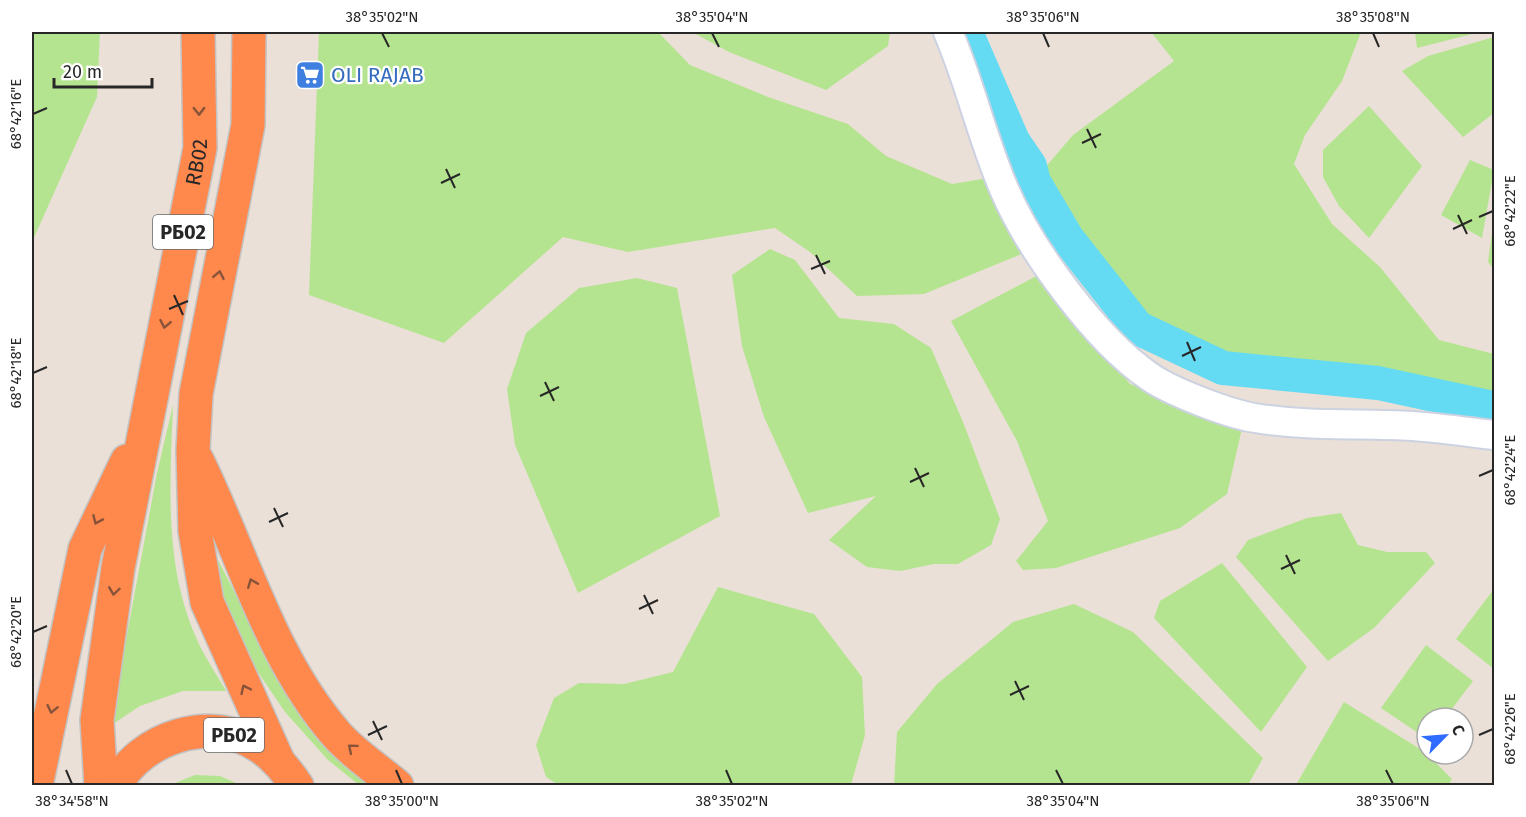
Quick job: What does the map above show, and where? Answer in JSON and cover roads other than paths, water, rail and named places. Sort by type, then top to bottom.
[{"type":"highway","name":"RB02","points":[[143,430],[200,148],[198,32]]},
{"type":"highway","name":"РБ02","points":[[249,32],[248,125],[196,394],[193,450],[195,531],[207,602],[288,773]]},
{"type":"highway","points":[[36,786],[85,549],[143,430]]},
{"type":"highway","name":"РБ02","points":[[101,786],[97,720],[118,568],[143,430]]},
{"type":"highway","points":[[193,450],[222,509],[273,634],[298,680],[339,737],[397,786]]},
{"type":"highway","name":"РБ02","points":[[114,786],[132,762],[153,745],[178,735],[205,731],[232,735],[257,744],[288,773]]},
{"type":"street","points":[[948,32],[963,67],[1004,190],[1044,261],[1106,340],[1152,378],[1210,404],[1252,418],[1290,423],[1413,426],[1494,435]]},
{"type":"waterway","points":[[966,32],[1013,141],[1030,166],[1034,182],[1067,238],[1138,328],[1223,368],[1378,383],[1494,408]]},
{"type":"place","name":"OLI RAJAB","points":[[310,75]]}]
